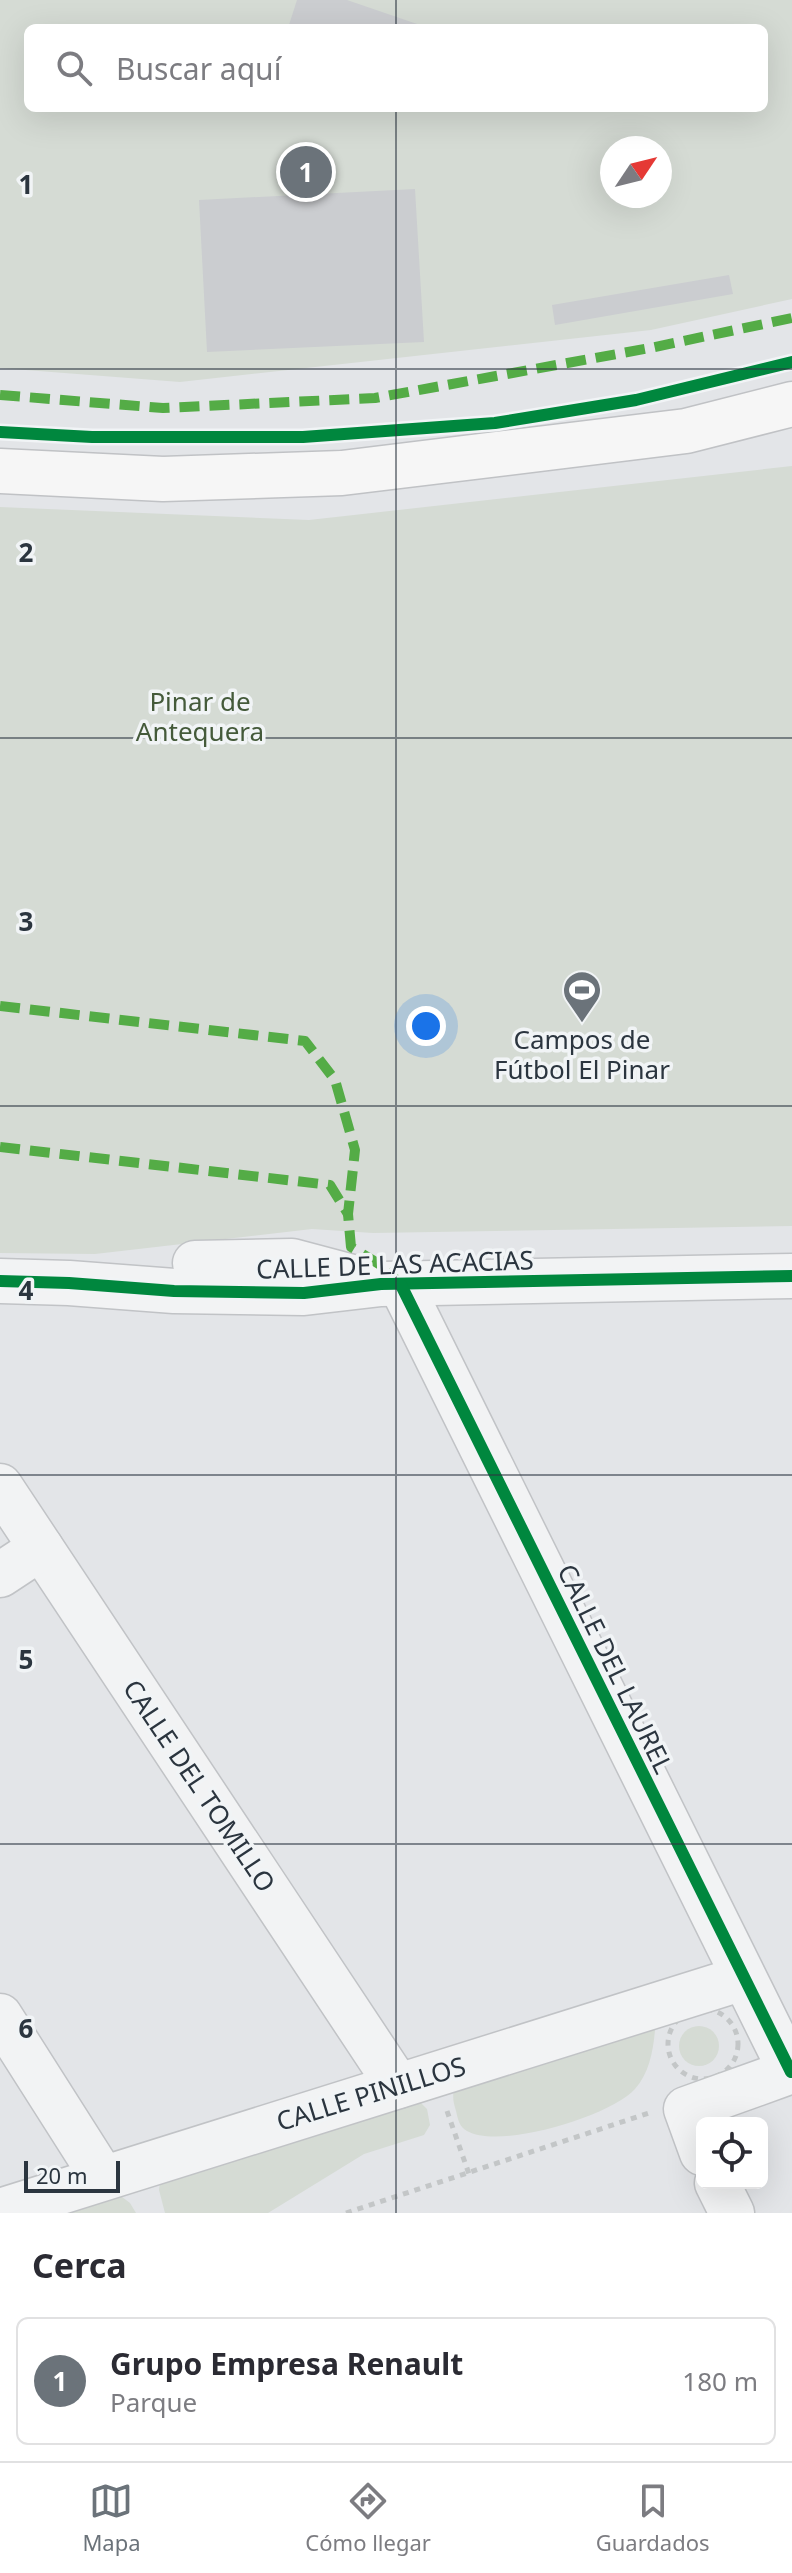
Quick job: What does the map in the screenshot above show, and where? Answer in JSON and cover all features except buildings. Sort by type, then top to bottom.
[{"type":"main road","points":[[0,471],[163,479],[342,473],[686,431],[792,404]]},
{"type":"street","name":"CALLE DE LAS ACACIAS","points":[[0,1281],[174,1291],[304,1293],[391,1284],[792,1276]]},
{"type":"street","name":"CALLE DEL LAUREL","points":[[391,1284],[791,2072]]},
{"type":"street","name":"CALLE DEL TOMILLO","points":[[0,1486],[416,2080]]},
{"type":"street","points":[[0,1575],[41,1548]]},
{"type":"street","name":"CALLE PINILLOS","points":[[0,2211],[743,1978]]},
{"type":"street","points":[[0,2016],[103,2178]]},
{"type":"street","points":[[696,2140],[675,2095],[791,2072]]},
{"type":"street","points":[[720,2189],[732,2213]]},
{"type":"path","points":[[346,2213],[469,2174],[675,2095],[697,2078],[713,2078],[725,2071],[735,2059],[738,2037],[730,2021],[719,2012],[696,2009],[674,2024],[670,2032],[670,2055],[675,2095]]},
{"type":"path","points":[[416,2080],[469,2174]]},
{"type":"green space","points":[[0,0],[792,0],[792,299],[651,330],[180,382],[0,368]]},
{"type":"green space","name":"Pinar de Antequera","points":[[792,466],[792,1226],[373,1233],[312,1229],[95,1254],[0,1253],[0,507],[309,520]]},
{"type":"green space","points":[[656,2019],[649,2065],[641,2082],[622,2099],[603,2110],[554,2127],[504,2136],[483,2136],[467,2131],[458,2120],[453,2093],[455,2087]]},
{"type":"green space","points":[[699,2026],[713,2032],[719,2046],[713,2060],[699,2066],[685,2060],[679,2046],[685,2032]]},
{"type":"green space","points":[[420,2102],[427,2109],[430,2125],[424,2135],[364,2154],[268,2213],[165,2213],[160,2182]]},
{"type":"green space","points":[[118,2194],[130,2203],[136,2213],[45,2213]]},
{"type":"marked path","points":[[0,395],[163,408],[375,398],[650,348],[792,318]]},
{"type":"marked path","points":[[0,1006],[305,1041],[335,1080],[355,1150],[348,1214],[351,1247],[384,1267],[400,1284]]},
{"type":"marked path","points":[[0,1147],[330,1185],[348,1214]]},
{"type":"cycle path","points":[[0,432],[92,437],[303,437],[495,423],[636,400],[792,362]]},
{"type":"cycle path","points":[[0,1281],[174,1291],[304,1293],[381,1284],[792,1276]]},
{"type":"cycle path","points":[[401,1285],[791,2072]]},
{"type":"place","name":"Grupo Empresa Renault","points":[[306,172]]},
{"type":"place","name":"Campos de Fútbol El Pinar","points":[[582,1024]]}]
